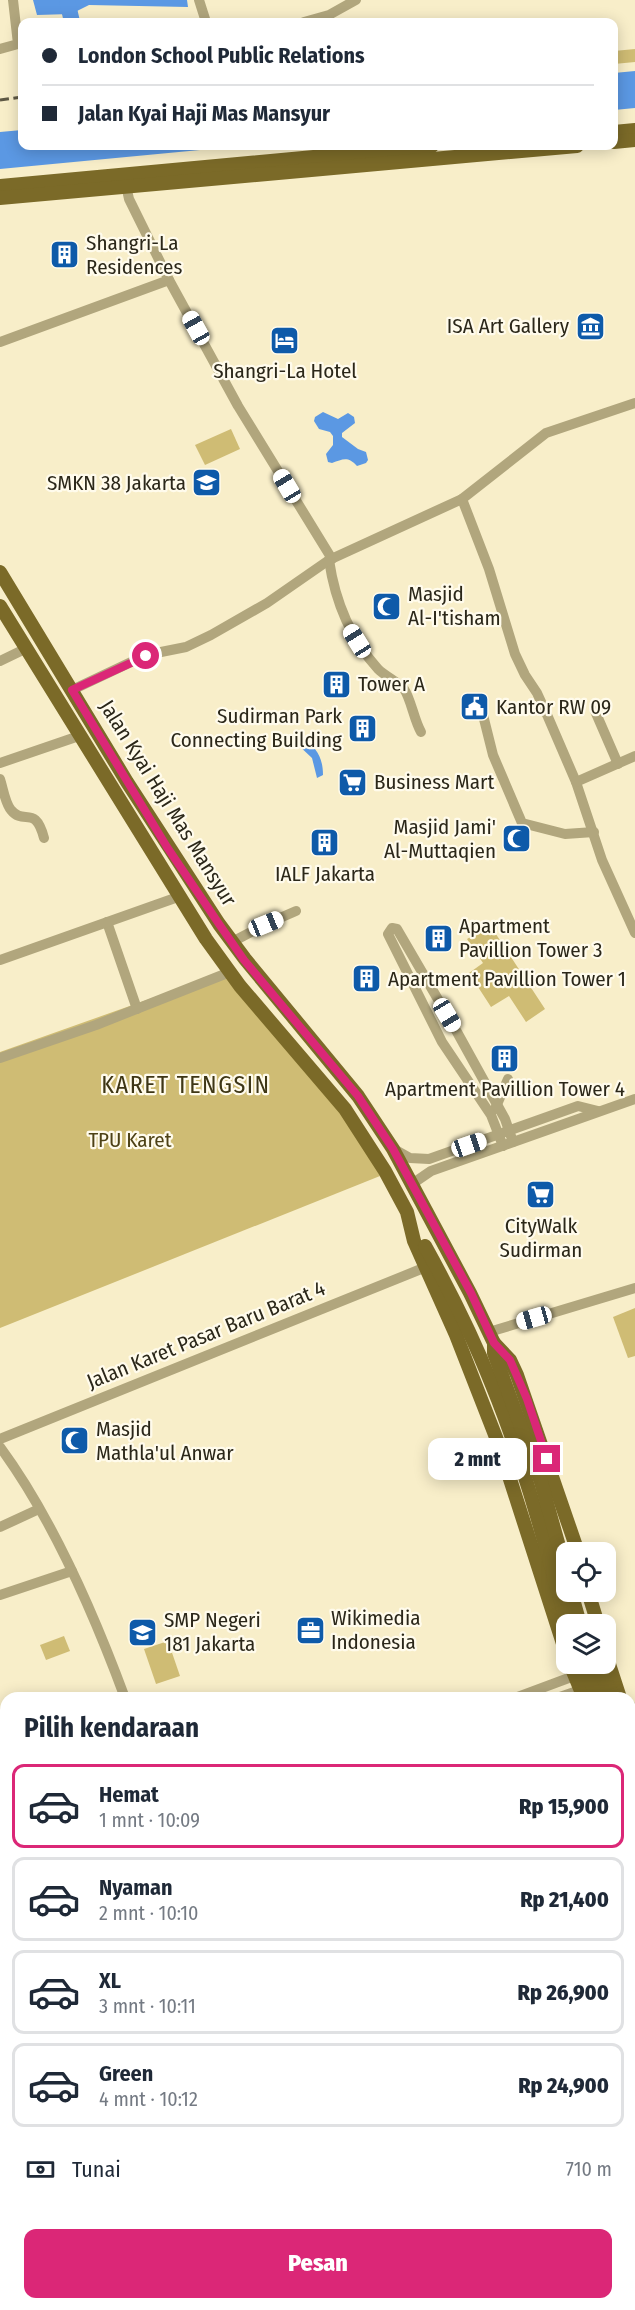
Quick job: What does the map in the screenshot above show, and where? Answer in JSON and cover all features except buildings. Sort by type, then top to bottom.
[{"type":"main road","points":[[618,132],[635,130]]},
{"type":"main road","points":[[618,142],[635,140]]},
{"type":"main road","points":[[0,198],[125,180],[396,150]]},
{"type":"main road","points":[[0,186],[125,180],[525,150]]},
{"type":"main road","name":"Jalan Kyai Haji Mas Mansyur","points":[[0,572],[167,847],[232,942],[339,1071],[393,1149],[492,1337],[510,1360],[517,1375],[575,1542]]},
{"type":"main road","name":"Jalan Kyai Haji Mas Mansyur","points":[[0,606],[178,897],[230,972],[345,1109],[385,1171],[407,1212],[414,1241],[456,1335],[499,1445],[556,1622]]},
{"type":"main road","points":[[407,1212],[499,1384],[541,1482],[558,1542]]},
{"type":"main road","points":[[492,1337],[499,1384],[564,1614]]},
{"type":"main road","points":[[577,1674],[581,1692]]},
{"type":"main road","points":[[580,1674],[594,1692]]},
{"type":"main road","points":[[601,1674],[611,1692]]},
{"type":"main road","points":[[612,1674],[618,1692]]},
{"type":"street","points":[[0,49],[18,44],[13,0]]},
{"type":"street","points":[[199,0],[205,18]]},
{"type":"street","points":[[318,18],[329,15],[356,0]]},
{"type":"street","points":[[125,180],[129,199],[169,280],[238,406],[330,560],[338,602],[349,629],[364,653],[386,678],[404,689],[421,732]]},
{"type":"street","points":[[0,342],[169,280]]},
{"type":"street","points":[[72,690],[146,656],[186,647],[211,635],[267,603],[330,560],[462,499],[546,433],[635,403]]},
{"type":"street","points":[[462,499],[489,569],[514,654],[537,693],[576,782],[602,860],[635,933]]},
{"type":"street","points":[[0,661],[27,648]]},
{"type":"street","points":[[482,711],[493,755],[522,823],[565,834],[594,832]]},
{"type":"street","points":[[595,711],[618,764]]},
{"type":"street","points":[[0,763],[79,736]]},
{"type":"street","points":[[576,782],[635,756]]},
{"type":"street","points":[[0,779],[11,810],[17,815],[37,820],[44,838]]},
{"type":"street","points":[[0,960],[178,897]]},
{"type":"street","points":[[232,942],[296,911]]},
{"type":"street","points":[[107,922],[137,1008]]},
{"type":"street","points":[[504,1132],[442,1042],[402,950],[457,1032],[497,1105],[508,1144]]},
{"type":"street","points":[[0,1058],[54,1041],[230,972]]},
{"type":"street","points":[[442,1042],[457,1032]]},
{"type":"street","points":[[460,1066],[470,1059]]},
{"type":"street","points":[[491,1115],[508,1079]]},
{"type":"street","points":[[412,1184],[431,1171],[635,1099]]},
{"type":"street","points":[[393,1149],[410,1158],[429,1158],[578,1106],[598,1111]]},
{"type":"street","name":"Jalan Karet Pasar Baru Barat 4","points":[[0,1439],[426,1267]]},
{"type":"street","points":[[492,1337],[635,1288]]},
{"type":"street","points":[[0,1447],[39,1509],[72,1571],[97,1626],[123,1692]]},
{"type":"street","points":[[0,1527],[39,1509]]},
{"type":"street","points":[[0,1595],[72,1571]]},
{"type":"street","points":[[527,1692],[563,1674]]},
{"type":"street","points":[[614,1674],[623,1692]]},
{"type":"green space","points":[[635,49],[635,62],[618,64],[618,51]]},
{"type":"green space","points":[[231,429],[240,449],[205,465],[195,445]]},
{"type":"green space","points":[[490,925],[545,1009],[526,1022],[509,996],[491,1007],[469,973],[483,963],[467,939]]},
{"type":"green space","name":"TPU Karet","points":[[234,969],[353,1119],[380,1176],[0,1328],[0,1052]]},
{"type":"green space","points":[[635,1308],[635,1356],[628,1358],[613,1317]]},
{"type":"green space","points":[[64,1636],[70,1651],[46,1660],[40,1645]]},
{"type":"green space","points":[[168,1641],[180,1676],[156,1684],[144,1649]]},
{"type":"water","points":[[33,0],[187,0],[188,7],[89,5],[71,14],[37,15]]},
{"type":"water","points":[[635,71],[635,108],[618,110],[618,73]]},
{"type":"water","points":[[18,130],[18,150],[200,150],[0,169],[0,132]]},
{"type":"water","points":[[323,412],[338,419],[348,413],[354,417],[355,423],[342,433],[342,437],[366,452],[368,460],[366,463],[357,466],[348,460],[328,462],[326,454],[333,445],[333,436],[330,432],[319,429],[314,421],[315,417]]},
{"type":"water","points":[[302,739],[312,745],[320,758],[323,775],[317,778],[312,758],[296,743]]},
{"type":"waterway","points":[[67,0],[71,18]]},
{"type":"railway","points":[[0,100],[18,98]]},
{"type":"place","name":"Shangri-La Residences","points":[[65,255]]},
{"type":"place","name":"ISA Art Gallery","points":[[590,326]]},
{"type":"place","name":"Shangri-La Hotel","points":[[285,340]]},
{"type":"place","name":"SMKN 38 Jakarta","points":[[207,483]]},
{"type":"place","name":"Masjid Al-I'tisham","points":[[387,606]]},
{"type":"place","name":"Tower A","points":[[337,684]]},
{"type":"place","name":"Kantor RW 09","points":[[475,707]]},
{"type":"place","name":"Sudirman Park Connecting Building","points":[[363,728]]},
{"type":"place","name":"Business Mart","points":[[353,782]]},
{"type":"place","name":"Masjid Jami' Al-Muttaqien","points":[[517,839]]},
{"type":"place","name":"IALF Jakarta","points":[[325,843]]},
{"type":"place","name":"Apartment Pavillion Tower 3","points":[[438,938]]},
{"type":"place","name":"Apartment Pavillion Tower 1","points":[[367,979]]},
{"type":"place","name":"Apartment Pavillion Tower 4","points":[[505,1058]]},
{"type":"place","name":"CityWalk Sudirman","points":[[541,1195]]},
{"type":"place","name":"Masjid Mathla'ul Anwar","points":[[75,1441]]},
{"type":"place","name":"Wikimedia Indonesia","points":[[310,1630]]},
{"type":"place","name":"SMP Negeri 181 Jakarta","points":[[143,1632]]},
{"type":"district","name":"KARET TENGSIN","points":[[186,1085]]},
{"type":"route","points":[[146,656],[72,690],[167,847],[244,960],[339,1071],[393,1149],[471,1293],[494,1343],[510,1360],[527,1399],[547,1459]]}]
